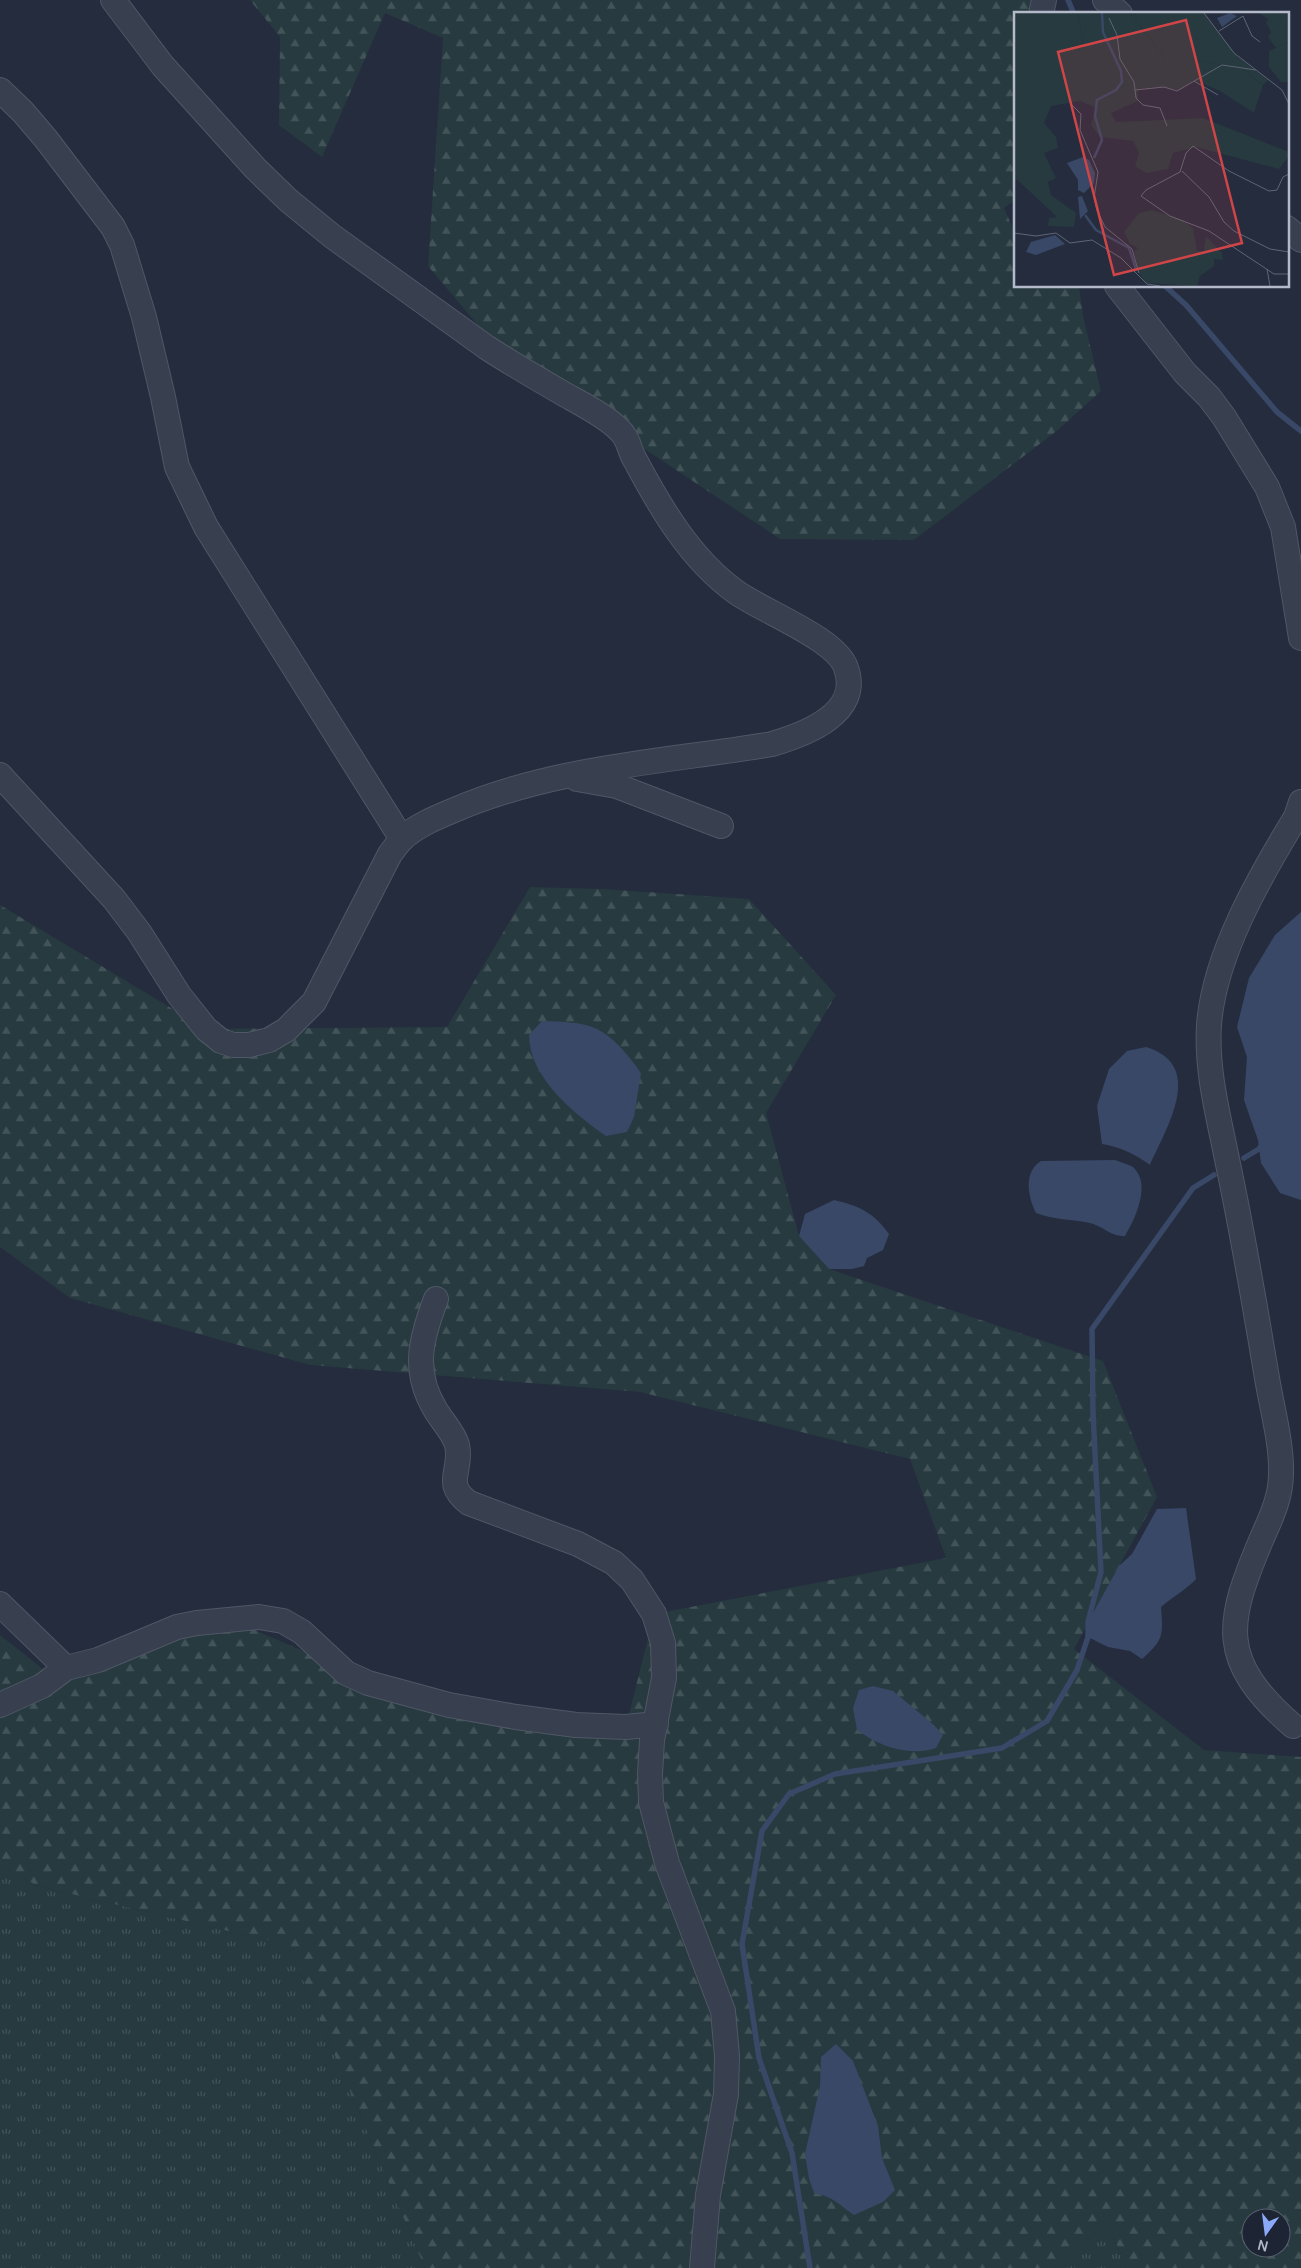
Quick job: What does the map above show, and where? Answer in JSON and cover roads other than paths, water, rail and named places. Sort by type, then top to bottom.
[{"type":"street","points":[[0,775],[114,898],[139,932],[179,995],[206,1029],[221,1041],[232,1045],[249,1045],[269,1040],[286,1030],[314,1002],[390,854],[402,839],[417,828],[479,799],[531,783],[612,768],[726,752],[794,737],[821,726],[840,709],[850,684],[846,667],[832,647],[736,592],[703,562],[667,515],[633,456],[625,436],[595,411],[486,347],[332,236],[288,200],[255,168],[163,66],[113,0]]},
{"type":"street","points":[[1106,0],[1118,12]]},
{"type":"street","points":[[0,90],[40,132],[113,227],[122,245],[144,317],[163,397],[176,467],[206,527],[402,839]]},
{"type":"street","points":[[1288,229],[1301,240]]},
{"type":"street","points":[[1119,288],[1185,373],[1209,397],[1224,417],[1267,487],[1283,527],[1301,638]]},
{"type":"street","points":[[565,777],[616,786],[721,826]]},
{"type":"street","points":[[1292,1726],[1273,1709],[1250,1679],[1236,1650],[1233,1627],[1244,1578],[1275,1508],[1281,1474],[1256,1310],[1212,1083],[1209,1024],[1219,973],[1244,910],[1296,817],[1301,802]]},
{"type":"street","points":[[436,1299],[422,1340],[420,1354],[422,1373],[429,1399],[456,1443],[458,1460],[453,1476],[455,1488],[459,1496],[469,1503],[578,1544],[614,1563],[632,1580],[654,1614],[663,1643],[664,1678],[652,1740],[651,1802],[667,1863],[723,2011],[727,2056],[726,2094],[708,2195],[702,2268]]},
{"type":"street","points":[[0,1604],[66,1668]]},
{"type":"street","points":[[0,1704],[42,1686],[66,1668],[98,1660],[177,1628],[205,1622],[259,1617],[283,1621],[302,1632],[346,1672],[368,1683],[449,1705],[576,1725],[626,1727],[656,1724]]},
{"type":"water","points":[[1301,912],[1301,1200],[1280,1193],[1261,1163],[1258,1140],[1244,1100],[1247,1057],[1237,1027],[1249,978],[1275,935]]},
{"type":"water","points":[[542,1021],[577,1023],[591,1026],[604,1033],[622,1048],[632,1061],[641,1073],[634,1117],[627,1132],[606,1136],[580,1117],[545,1080],[531,1050],[529,1035]]},
{"type":"water","points":[[1146,1047],[1164,1056],[1174,1068],[1178,1082],[1177,1098],[1172,1116],[1150,1165],[1127,1152],[1102,1144],[1097,1106],[1109,1069],[1127,1051]]},
{"type":"water","points":[[1115,1160],[1133,1167],[1139,1174],[1141,1183],[1140,1202],[1125,1236],[1115,1235],[1090,1223],[1036,1213],[1029,1192],[1029,1178],[1035,1166],[1041,1161]]},
{"type":"water","points":[[834,1200],[866,1211],[889,1234],[883,1250],[867,1258],[864,1266],[852,1269],[829,1269],[799,1236],[805,1214]]},
{"type":"water","points":[[1186,1508],[1196,1579],[1161,1607],[1162,1631],[1155,1647],[1142,1659],[1130,1651],[1108,1647],[1088,1637],[1088,1622],[1119,1566],[1132,1554],[1157,1509]]},
{"type":"water","points":[[873,1686],[893,1691],[934,1725],[943,1735],[936,1748],[915,1751],[894,1748],[875,1741],[857,1730],[853,1708],[859,1690]]},
{"type":"water","points":[[836,2044],[853,2061],[878,2126],[882,2158],[895,2190],[883,2202],[854,2215],[832,2199],[814,2193],[809,2179],[805,2154],[820,2086],[821,2057]]},
{"type":"waterway","points":[[1068,0],[1073,12]]},
{"type":"waterway","points":[[1167,288],[1186,305],[1277,412],[1301,431]]},
{"type":"waterway","points":[[1244,1158],[1259,1149],[1263,1143]]},
{"type":"waterway","points":[[810,2268],[792,2153],[759,2058],[742,1944],[762,1831],[789,1794],[835,1774],[1002,1748],[1047,1721],[1077,1670],[1088,1637],[1088,1622],[1101,1572],[1093,1413],[1092,1329],[1193,1188],[1214,1175]]}]
